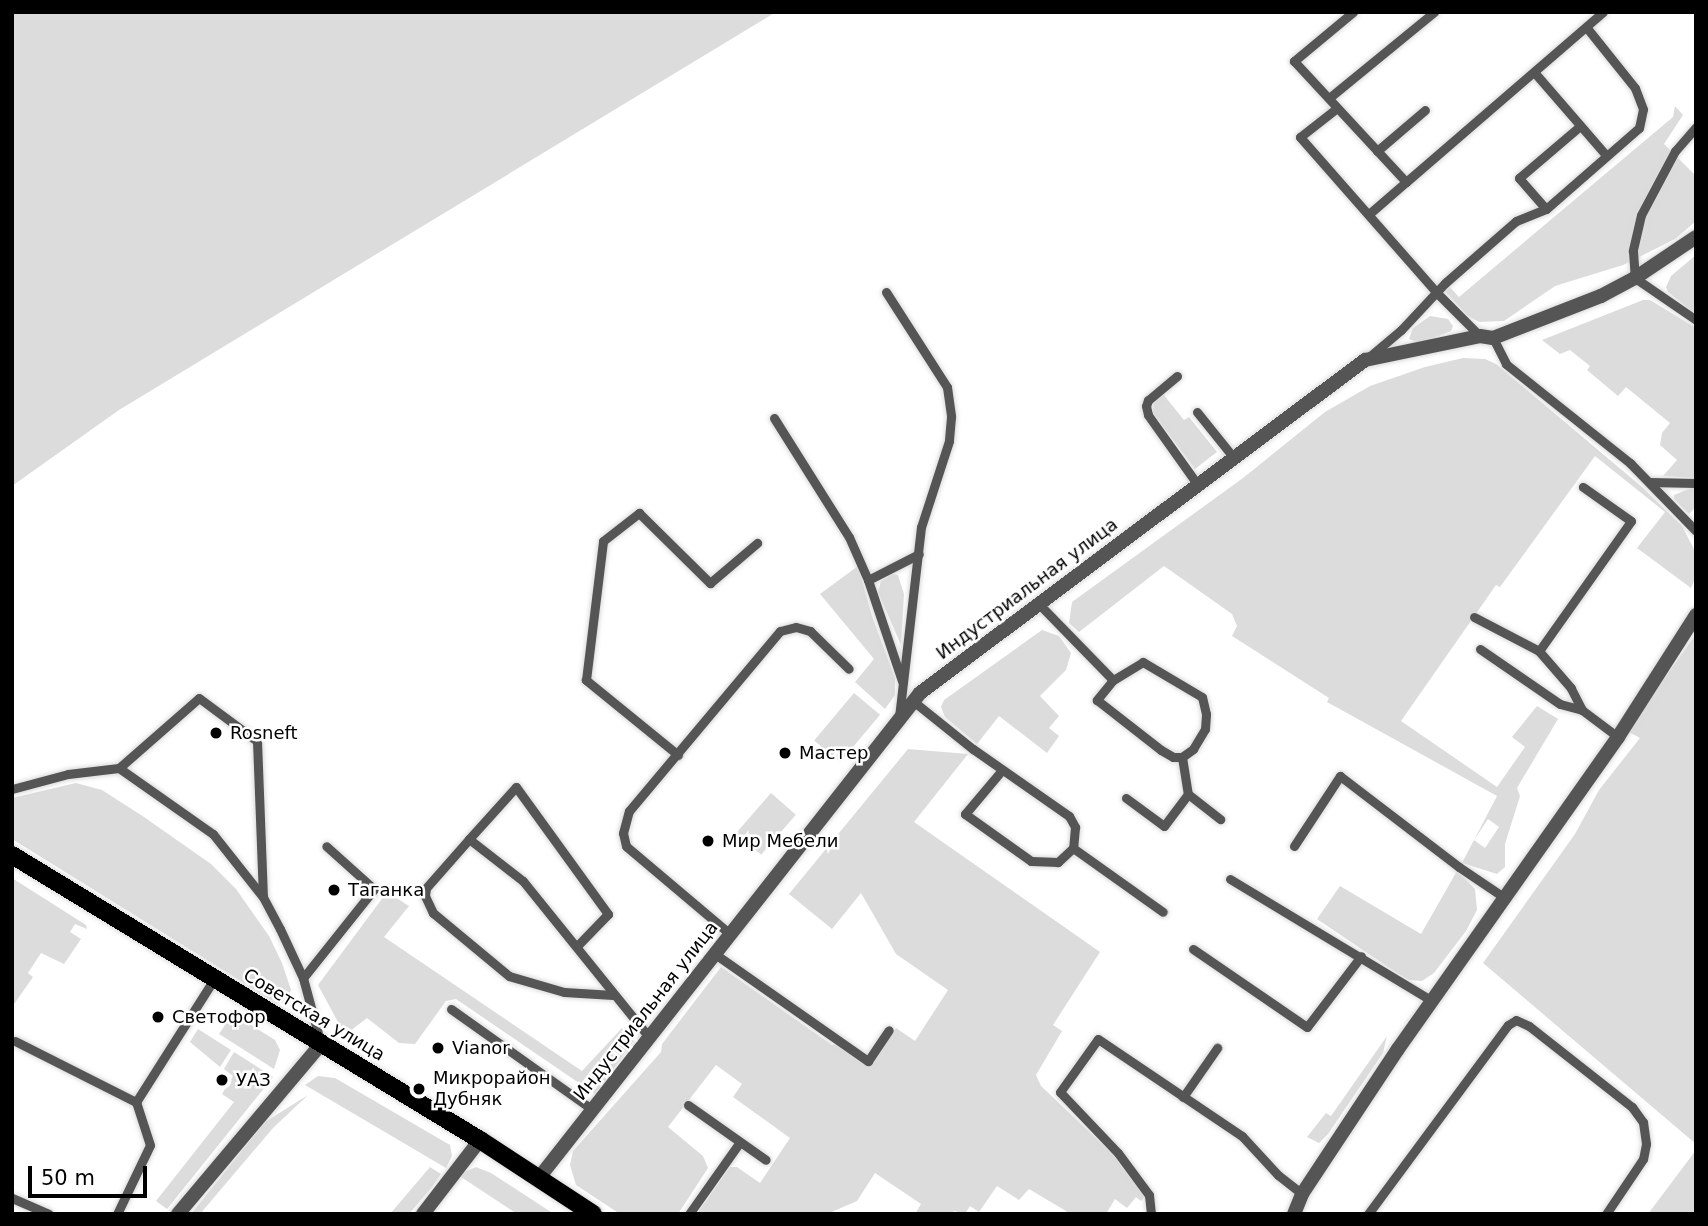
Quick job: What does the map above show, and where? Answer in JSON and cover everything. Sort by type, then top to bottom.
[{"type":"main road","name":"Советская улица","points":[[12,855],[480,1140],[593,1214]]},
{"type":"street","name":"Индустриальная улица","points":[[538,1179],[920,693],[1365,360],[1487,337],[1601,296],[1635,278],[1696,237]]},
{"type":"street","points":[[1294,1214],[1303,1194],[1432,1001],[1618,737],[1696,615]]},
{"type":"street","points":[[178,1214],[321,1044]]},
{"type":"street","points":[[423,1214],[480,1140]]},
{"type":"lane","points":[[1353,12],[1294,61],[1406,182]]},
{"type":"lane","points":[[1329,98],[1434,12]]},
{"type":"lane","points":[[1369,214],[1603,12]]},
{"type":"lane","points":[[1365,360],[1401,330],[1436,292],[1516,221],[1546,209],[1639,128],[1643,108],[1635,88],[1587,28]]},
{"type":"lane","points":[[1534,72],[1606,155]]},
{"type":"lane","points":[[1337,108],[1300,137],[1436,292],[1487,337],[1506,364],[1630,463],[1694,524]]},
{"type":"lane","points":[[1377,151],[1425,110]]},
{"type":"lane","points":[[1546,209],[1519,178],[1580,126]]},
{"type":"lane","points":[[1696,127],[1675,151],[1641,215],[1633,251],[1635,278],[1696,320]]},
{"type":"lane","points":[[886,292],[947,387],[950,441],[921,527],[898,720]]},
{"type":"lane","points":[[1177,376],[1148,400],[1146,406],[1148,415],[1198,485]]},
{"type":"lane","points":[[1197,412],[1234,458]]},
{"type":"lane","points":[[774,418],[849,537],[868,580],[903,682]]},
{"type":"lane","points":[[1649,482],[1696,483]]},
{"type":"lane","points":[[1539,651],[1630,521],[1583,487]]},
{"type":"lane","points":[[678,755],[586,680],[603,541],[639,513],[710,583],[757,543]]},
{"type":"lane","points":[[868,580],[919,554]]},
{"type":"lane","points":[[1038,604],[1113,680]]},
{"type":"lane","points":[[1474,617],[1539,651],[1572,688],[1582,710]]},
{"type":"lane","points":[[730,934],[626,846],[623,833],[629,811],[780,631],[796,627],[810,631],[849,669]]},
{"type":"lane","points":[[1480,649],[1560,704],[1582,710],[1618,737]]},
{"type":"lane","points":[[1143,662],[1202,697],[1206,714],[1205,730],[1193,749],[1182,757],[1173,757],[1161,750],[1097,700],[1113,680],[1143,662]]},
{"type":"lane","points":[[12,789],[68,774],[119,768],[199,698],[257,741],[263,897]]},
{"type":"lane","points":[[913,701],[1002,770],[1069,816],[1075,827],[1073,848],[1058,862],[1031,861],[965,814],[1002,770]]},
{"type":"lane","points":[[1182,757],[1188,794],[1220,819]]},
{"type":"lane","points":[[119,768],[214,834],[263,897],[303,978],[321,1044]]},
{"type":"lane","points":[[1294,846],[1340,776],[1459,867],[1505,898]]},
{"type":"lane","points":[[577,946],[608,914],[516,787],[426,888],[425,896],[433,913],[509,976],[564,992],[613,995]]},
{"type":"lane","points":[[1126,798],[1164,826],[1188,794]]},
{"type":"lane","points":[[469,839],[523,881],[649,1037]]},
{"type":"lane","points":[[303,978],[374,889],[326,846]]},
{"type":"lane","points":[[1073,848],[1163,912]]},
{"type":"lane","points":[[1230,879],[1432,1001]]},
{"type":"lane","points":[[1193,949],[1307,1027],[1361,956]]},
{"type":"lane","points":[[715,954],[868,1060],[889,1030]]},
{"type":"lane","points":[[136,1102],[214,979]]},
{"type":"lane","points":[[452,1009],[593,1110]]},
{"type":"lane","points":[[1368,1214],[1508,1026],[1517,1020],[1529,1026],[1632,1107],[1643,1122],[1646,1143],[1643,1159],[1606,1214]]},
{"type":"lane","points":[[1151,1214],[1149,1195],[1118,1153],[1060,1092],[1098,1039],[1242,1136],[1278,1175],[1303,1194]]},
{"type":"lane","points":[[15,1041],[136,1102],[150,1145],[117,1214]]},
{"type":"lane","points":[[1183,1097],[1217,1048]]},
{"type":"lane","points":[[688,1105],[766,1160]]},
{"type":"lane","points":[[689,1214],[740,1142]]},
{"type":"lane","points":[[12,1198],[49,1214]]},
{"type":"shaded area","points":[[12,12],[776,12],[119,410],[12,486]]},
{"type":"shaded area","points":[[1675,106],[1683,115],[1664,144],[1696,176],[1696,221],[1675,239],[1623,265],[1555,286],[1504,321],[1479,322],[1468,316],[1444,290],[1447,284],[1459,297],[1673,117]]},
{"type":"shaded area","points":[[1696,255],[1696,314],[1668,292],[1666,287],[1671,276]]},
{"type":"shaded area","points":[[1643,300],[1650,300],[1696,328],[1696,478],[1663,476],[1677,460],[1660,445],[1662,433],[1670,423],[1626,387],[1618,396],[1587,370],[1590,366],[1570,350],[1560,354],[1542,340]]},
{"type":"shaded area","points":[[1430,316],[1448,319],[1453,326],[1451,331],[1428,340],[1417,342],[1409,339],[1413,328]]},
{"type":"shaded area","points":[[1463,358],[1485,359],[1496,364],[1642,487],[1682,526],[1696,553],[1696,577],[1691,588],[1637,548],[1665,512],[1595,456],[1500,587],[1496,585],[1401,721],[1497,787],[1525,747],[1512,737],[1537,706],[1558,719],[1517,788],[1520,796],[1505,844],[1505,867],[1497,874],[1462,863],[1474,840],[1497,796],[1327,702],[1329,698],[1232,636],[1237,626],[1232,614],[1164,566],[1079,632],[1069,623],[1072,602],[1243,478],[1325,412],[1370,386],[1425,367]],"holes":[[[1488,819],[1499,827],[1485,848],[1474,840]]]},
{"type":"shaded area","points":[[1163,394],[1184,420],[1189,417],[1217,452],[1195,469],[1153,413],[1154,401]]},
{"type":"shaded area","points":[[1696,486],[1696,507],[1689,514],[1674,499],[1674,495]]},
{"type":"shaded area","points":[[858,566],[872,616],[895,678],[895,695],[885,709],[855,682],[874,659],[820,594]]},
{"type":"shaded area","points":[[892,574],[898,575],[904,594],[901,645],[878,592],[881,581]]},
{"type":"shaded area","points":[[1042,630],[1059,636],[1071,653],[1066,670],[1040,696],[1059,716],[1049,728],[1059,736],[1047,753],[999,716],[977,744],[945,717],[941,707],[944,700]]},
{"type":"shaded area","points":[[1696,634],[1696,1144],[1483,963],[1575,834],[1599,790],[1640,738],[1627,731]]},
{"type":"shaded area","points":[[854,693],[880,715],[840,762],[814,740]]},
{"type":"shaded area","points":[[908,749],[968,754],[914,822],[1100,952],[1053,1025],[1062,1031],[1036,1075],[1041,1086],[1120,1161],[1147,1194],[1141,1201],[1136,1197],[1127,1208],[1115,1199],[1106,1214],[1071,1214],[1029,1189],[1019,1200],[997,1186],[979,1212],[970,1206],[965,1214],[954,1211],[951,1214],[915,1214],[921,1204],[875,1173],[857,1201],[827,1214],[697,1214],[730,1167],[737,1167],[760,1183],[790,1138],[733,1097],[742,1084],[716,1065],[668,1127],[703,1156],[708,1168],[678,1214],[620,1214],[576,1185],[570,1165],[573,1151],[661,1052],[662,1044],[721,967],[832,1045],[838,1045],[869,1066],[896,1028],[915,1041],[948,990],[896,954],[861,893],[832,929],[789,894]]},
{"type":"shaded area","points":[[76,783],[102,790],[144,817],[211,864],[236,889],[269,936],[282,963],[291,990],[287,1002],[276,1003],[12,839],[12,798]]},
{"type":"shaded area","points":[[771,793],[796,815],[761,855],[736,833]]},
{"type":"shaded area","points":[[1457,871],[1475,889],[1477,910],[1466,931],[1434,973],[1422,981],[1409,980],[1397,973],[1317,919],[1340,886],[1421,934]]},
{"type":"shaded area","points":[[12,878],[86,925],[87,929],[75,924],[70,932],[81,939],[64,964],[41,953],[28,973],[33,977],[12,1007]]},
{"type":"shaded area","points":[[387,892],[409,906],[384,937],[582,1071],[622,1028],[635,1039],[595,1094],[456,999],[446,1001],[415,1044],[399,1043],[367,1018],[345,1035],[318,985]]},
{"type":"shaded area","points":[[231,1016],[237,1016],[275,1040],[280,1050],[274,1069],[219,1034]]},
{"type":"shaded area","points":[[198,1029],[231,1050],[220,1067],[190,1042]]},
{"type":"shaded area","points":[[1387,1036],[1383,1053],[1328,1134],[1319,1143],[1307,1137],[1326,1113],[1331,1116]]},
{"type":"shaded area","points":[[234,1052],[273,1077],[167,1209],[156,1201],[234,1102],[222,1094],[233,1076],[224,1069]]},
{"type":"shaded area","points":[[318,1076],[335,1078],[450,1145],[452,1156],[446,1168],[305,1085]]},
{"type":"shaded area","points":[[308,1095],[273,1128],[200,1214],[191,1214],[265,1122]]},
{"type":"shaded area","points":[[1696,1150],[1696,1214],[1648,1214]]},
{"type":"shaded area","points":[[430,1167],[441,1174],[432,1187],[409,1214],[390,1214]]},
{"type":"shaded area","points":[[476,1167],[491,1173],[554,1214],[517,1214],[458,1175]]},
{"type":"place","name":"Rosneft","points":[[216,733]]},
{"type":"place","name":"Мастер","points":[[785,753]]},
{"type":"place","name":"Мир Мебели","points":[[708,841]]},
{"type":"place","name":"Таганка","points":[[334,890]]},
{"type":"place","name":"Светофор","points":[[158,1017]]},
{"type":"place","name":"Vianor","points":[[438,1048]]},
{"type":"place","name":"УАЗ","points":[[222,1080]]},
{"type":"place","name":"Микрорайон Дубняк","points":[[419,1089]]}]
